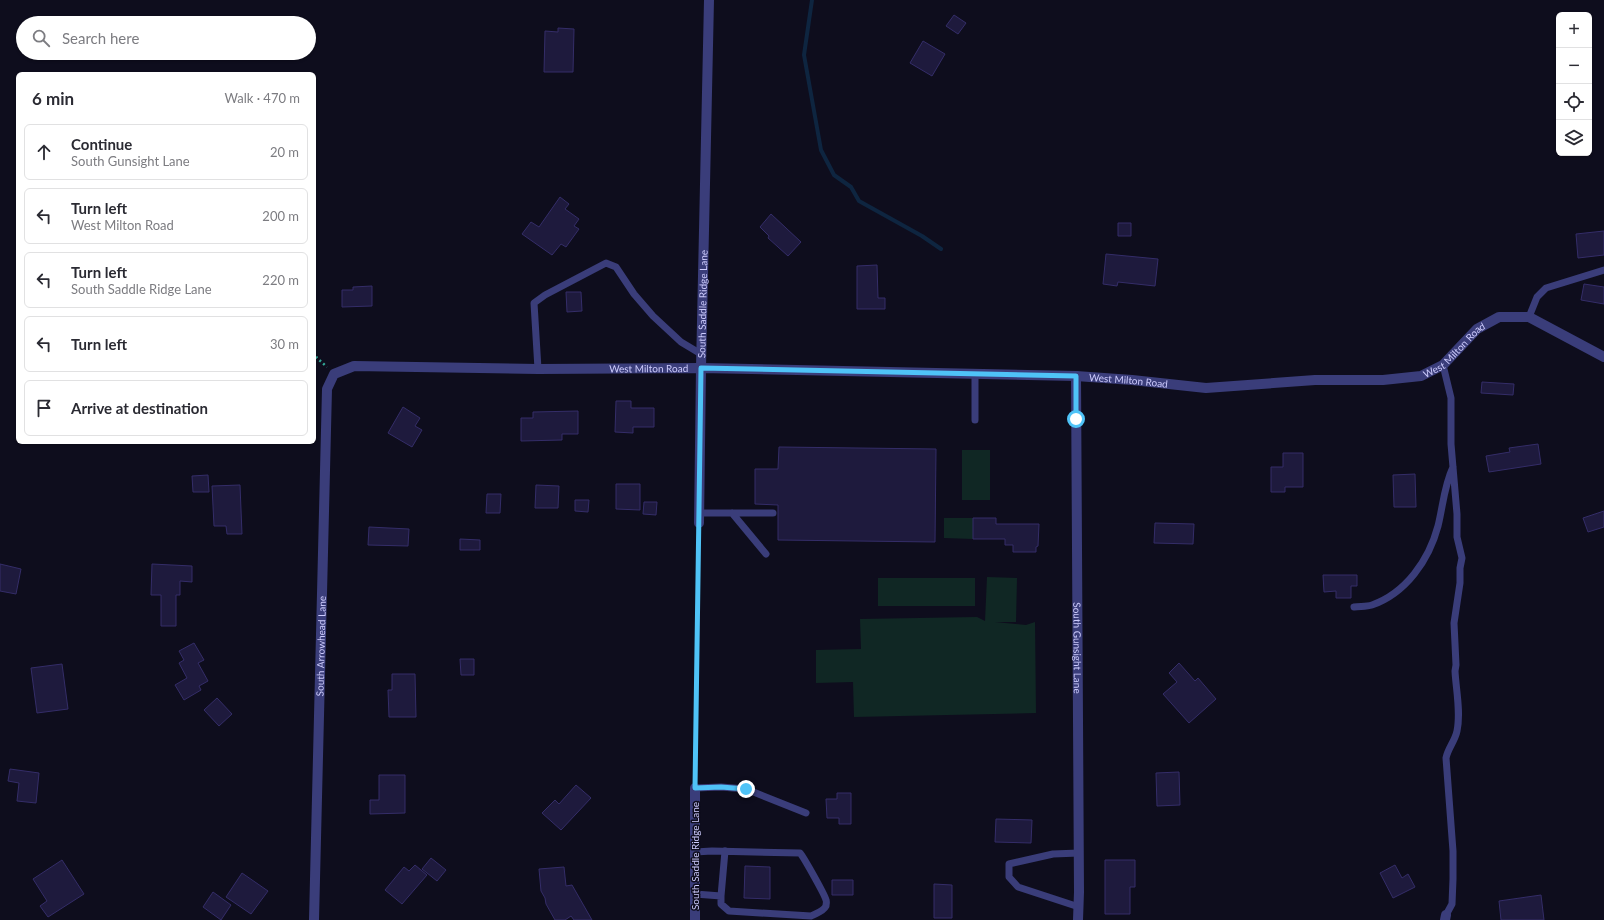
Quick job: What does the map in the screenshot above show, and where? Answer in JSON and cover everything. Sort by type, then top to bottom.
[{"type":"street","name":"South Saddle Ridge Lane","points":[[699,523],[701,354],[709,0]]},
{"type":"street","name":"West Milton Road","points":[[334,374],[354,366],[538,369],[701,368],[1076,376],[1206,388],[1315,380],[1384,380],[1421,376],[1443,365],[1477,329],[1499,317],[1529,317],[1604,357]]},
{"type":"street","name":"South Arrowhead Lane","points":[[314,920],[327,389],[334,374]]},
{"type":"street","name":"South Gunsight Lane","points":[[1076,376],[1079,853],[1078,920]]},
{"type":"street","name":"South Saddle Ridge Lane","points":[[695,788],[695,920]]},
{"type":"lane","points":[[538,369],[534,302],[606,263],[616,267],[634,294],[652,316],[681,342],[701,354]]},
{"type":"lane","points":[[1529,317],[1537,297],[1546,288],[1604,270]]},
{"type":"lane","points":[[1443,365],[1451,398],[1451,444],[1457,514],[1457,537],[1462,558],[1454,624],[1458,722],[1456,734],[1447,752],[1446,758],[1453,851],[1452,904],[1446,917]]},
{"type":"lane","points":[[975,420],[976,374]]},
{"type":"lane","points":[[1354,607],[1371,605],[1388,598],[1404,585],[1421,567],[1438,527],[1447,478],[1453,467]]},
{"type":"lane","points":[[700,513],[773,513]]},
{"type":"lane","points":[[732,513],[766,554]]},
{"type":"lane","points":[[695,788],[721,787],[746,789],[806,813]]},
{"type":"lane","points":[[695,852],[725,851],[800,853],[827,900],[826,906],[822,911],[811,916],[729,911],[721,904],[720,896],[725,851]]},
{"type":"lane","points":[[1079,853],[1053,854],[1009,864],[1009,877],[1018,887],[1079,907]]},
{"type":"lane","points":[[695,894],[720,896]]},
{"type":"path","points":[[316,356],[334,374]]},
{"type":"path","name":"South Saddle Ridge Lane","points":[[695,788],[699,523]]},
{"type":"green space","points":[[962,450],[990,450],[990,500],[962,500]]},
{"type":"green space","points":[[944,518],[973,518],[973,539],[944,538]]},
{"type":"green space","points":[[987,577],[1017,578],[1016,622],[995,622],[1026,625],[1035,622],[1036,713],[854,717],[853,682],[816,683],[816,650],[861,649],[860,619],[977,617],[985,621]]},
{"type":"green space","points":[[878,578],[975,578],[975,606],[878,606]]},
{"type":"building","points":[[954,15],[966,23],[958,34],[946,26]]},
{"type":"building","points":[[558,28],[574,29],[573,72],[544,72],[545,31],[558,32]]},
{"type":"building","points":[[923,41],[945,54],[932,76],[910,63]]},
{"type":"building","points":[[560,197],[569,204],[565,209],[579,219],[574,226],[579,229],[566,247],[561,244],[552,255],[522,234],[531,222],[539,227]]},
{"type":"building","points":[[771,214],[801,242],[788,256],[768,238],[769,236],[760,227]]},
{"type":"building","points":[[1118,223],[1131,223],[1131,236],[1118,236]]},
{"type":"building","points":[[1604,231],[1604,255],[1578,258],[1576,234]]},
{"type":"building","points":[[1106,254],[1158,259],[1155,286],[1118,282],[1117,286],[1103,284]]},
{"type":"building","points":[[877,265],[878,298],[885,298],[885,309],[857,309],[857,266]]},
{"type":"building","points":[[1584,284],[1604,287],[1604,304],[1581,300]]},
{"type":"building","points":[[372,286],[372,306],[342,307],[342,290],[353,290],[353,287]]},
{"type":"building","points":[[566,292],[581,292],[582,311],[567,312]]},
{"type":"building","points":[[1482,382],[1514,384],[1513,395],[1481,393]]},
{"type":"building","points":[[616,401],[631,401],[631,408],[654,408],[654,427],[633,427],[633,433],[615,432]]},
{"type":"building","points":[[403,407],[420,418],[415,426],[422,430],[412,447],[388,433]]},
{"type":"building","points":[[578,411],[578,434],[562,434],[562,440],[521,441],[521,418],[533,418],[533,412]]},
{"type":"building","points":[[1538,444],[1541,464],[1489,472],[1486,456],[1510,452],[1509,448]]},
{"type":"building","points":[[779,447],[936,449],[935,542],[778,540],[778,505],[755,504],[755,469],[778,469]]},
{"type":"building","points":[[1283,453],[1303,453],[1303,487],[1285,487],[1285,492],[1271,492],[1271,467],[1283,467]]},
{"type":"building","points":[[1415,474],[1416,507],[1394,507],[1393,475]]},
{"type":"building","points":[[208,475],[209,492],[193,492],[192,476]]},
{"type":"building","points":[[616,484],[640,484],[640,510],[616,509]]},
{"type":"building","points":[[240,485],[242,534],[227,534],[226,526],[214,526],[212,486]]},
{"type":"building","points":[[536,485],[559,486],[558,508],[535,508]]},
{"type":"building","points":[[487,494],[501,494],[500,513],[486,513]]},
{"type":"building","points":[[575,500],[589,500],[588,512],[575,511]]},
{"type":"building","points":[[644,502],[657,502],[656,515],[643,514]]},
{"type":"building","points":[[1604,511],[1604,527],[1588,532],[1583,518]]},
{"type":"building","points":[[973,518],[996,518],[996,524],[1039,524],[1038,546],[1036,547],[1036,552],[1013,552],[1013,545],[1005,545],[1005,539],[973,539]]},
{"type":"building","points":[[1155,523],[1194,524],[1193,544],[1154,543]]},
{"type":"building","points":[[369,527],[409,529],[408,546],[368,545]]},
{"type":"building","points":[[460,539],[480,540],[480,550],[460,550]]},
{"type":"building","points":[[0,564],[21,569],[16,594],[0,591]]},
{"type":"building","points":[[152,564],[192,566],[192,582],[180,581],[180,595],[176,595],[176,626],[161,626],[161,595],[151,595]]},
{"type":"building","points":[[1323,575],[1357,575],[1357,586],[1351,586],[1351,598],[1336,598],[1336,591],[1324,592]]},
{"type":"building","points":[[194,643],[204,660],[198,663],[208,681],[199,686],[201,690],[184,700],[175,685],[187,678],[179,663],[184,660],[179,651]]},
{"type":"building","points":[[460,659],[474,659],[474,675],[461,675]]},
{"type":"building","points":[[1179,663],[1195,681],[1198,678],[1216,699],[1189,723],[1163,694],[1177,682],[1169,673]]},
{"type":"building","points":[[62,664],[68,709],[37,713],[31,668]]},
{"type":"building","points":[[392,674],[415,674],[416,717],[389,717],[388,690],[392,690]]},
{"type":"building","points":[[217,698],[232,714],[219,726],[204,710]]},
{"type":"building","points":[[10,769],[39,773],[36,803],[17,801],[19,783],[8,781]]},
{"type":"building","points":[[1179,772],[1180,805],[1157,806],[1156,773]]},
{"type":"building","points":[[379,775],[405,775],[405,813],[370,814],[370,800],[379,800]]},
{"type":"building","points":[[576,785],[591,798],[561,830],[542,813],[555,800],[559,804]]},
{"type":"building","points":[[837,793],[851,793],[851,824],[839,824],[839,818],[827,818],[826,799],[837,799]]},
{"type":"building","points":[[996,819],[1032,820],[1031,843],[995,842]]},
{"type":"building","points":[[431,858],[446,870],[437,881],[422,869]]},
{"type":"building","points":[[62,860],[84,894],[48,917],[40,906],[47,901],[33,879]]},
{"type":"building","points":[[1105,860],[1135,860],[1135,887],[1130,887],[1130,914],[1105,914]]},
{"type":"building","points":[[415,865],[427,875],[402,904],[385,890],[404,867],[409,871]]},
{"type":"building","points":[[1395,865],[1402,878],[1408,874],[1415,887],[1393,898],[1380,873]]},
{"type":"building","points":[[745,866],[770,867],[770,899],[744,898]]},
{"type":"building","points":[[564,867],[566,886],[572,885],[592,920],[574,920],[571,916],[565,920],[555,920],[546,904],[545,898],[541,891],[539,869]]},
{"type":"building","points":[[242,873],[268,891],[251,914],[226,897]]},
{"type":"building","points":[[832,880],[853,880],[853,895],[832,895]]},
{"type":"building","points":[[934,884],[952,885],[952,918],[934,918]]},
{"type":"building","points":[[213,892],[231,905],[221,920],[203,907]]},
{"type":"building","points":[[1541,895],[1544,920],[1501,920],[1499,901]]},
{"type":"waterway","points":[[812,0],[804,55],[821,150],[834,175],[851,187],[859,201],[922,236],[941,249]]},
{"type":"route","points":[[746,789],[721,787],[695,788],[701,368],[1076,376],[1076,419]]}]
